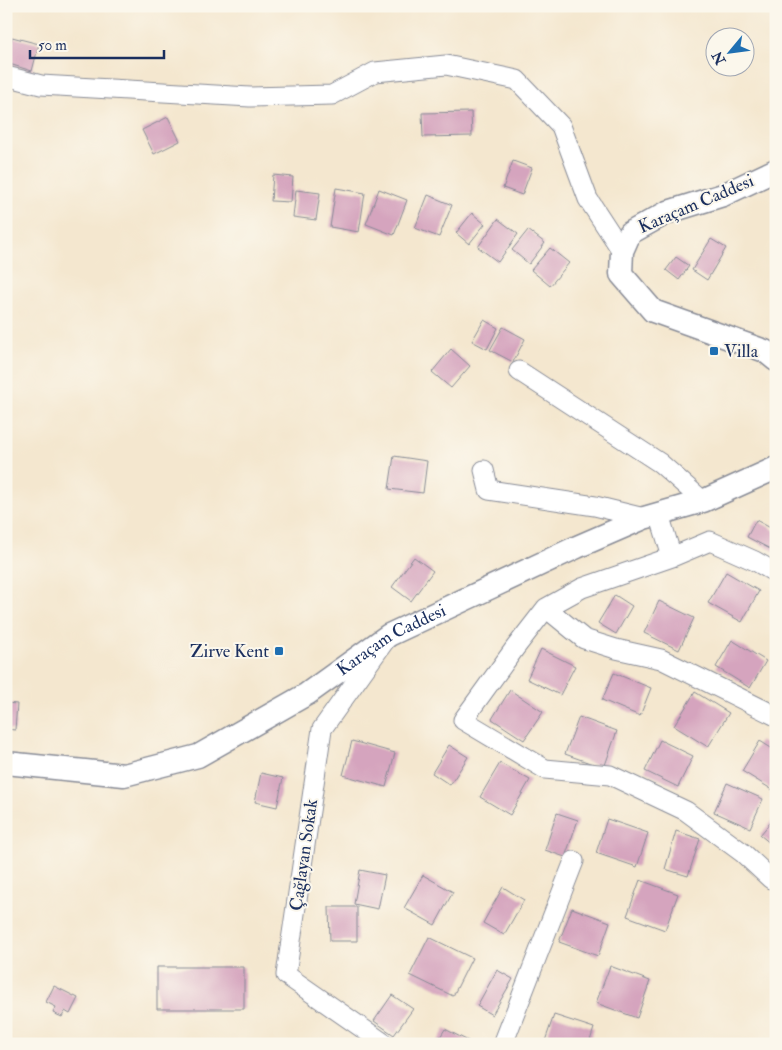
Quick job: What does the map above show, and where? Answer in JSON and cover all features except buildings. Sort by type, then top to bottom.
[{"type":"street","points":[[6,76],[41,84],[250,97],[332,96],[375,72],[446,65],[517,80],[561,126],[588,199],[622,251]]},
{"type":"street","name":"Karaçam Caddesi","points":[[776,170],[723,195],[668,212],[630,233],[622,251],[621,274],[653,311],[765,351],[776,360]]},
{"type":"street","points":[[519,371],[660,463],[703,500]]},
{"type":"street","name":"Karaçam Caddesi","points":[[6,763],[124,775],[198,756],[307,694],[389,635],[577,547],[652,516],[703,500],[776,468]]},
{"type":"street","points":[[484,470],[489,490],[652,516],[672,557]]},
{"type":"street","points":[[776,573],[755,560],[710,541],[672,557],[582,588],[546,608],[463,720],[545,769],[610,776],[686,811],[743,853],[771,878],[776,878]]},
{"type":"street","points":[[546,608],[584,639],[616,649],[661,659],[776,716]]},
{"type":"street","name":"Çağlayan Sokak","points":[[386,1044],[286,975],[322,729],[389,635]]},
{"type":"street","points":[[503,1044],[574,861]]},
{"type":"place","name":"Villa","points":[[714,351]]},
{"type":"place","name":"Zirve Kent","points":[[279,651]]}]
